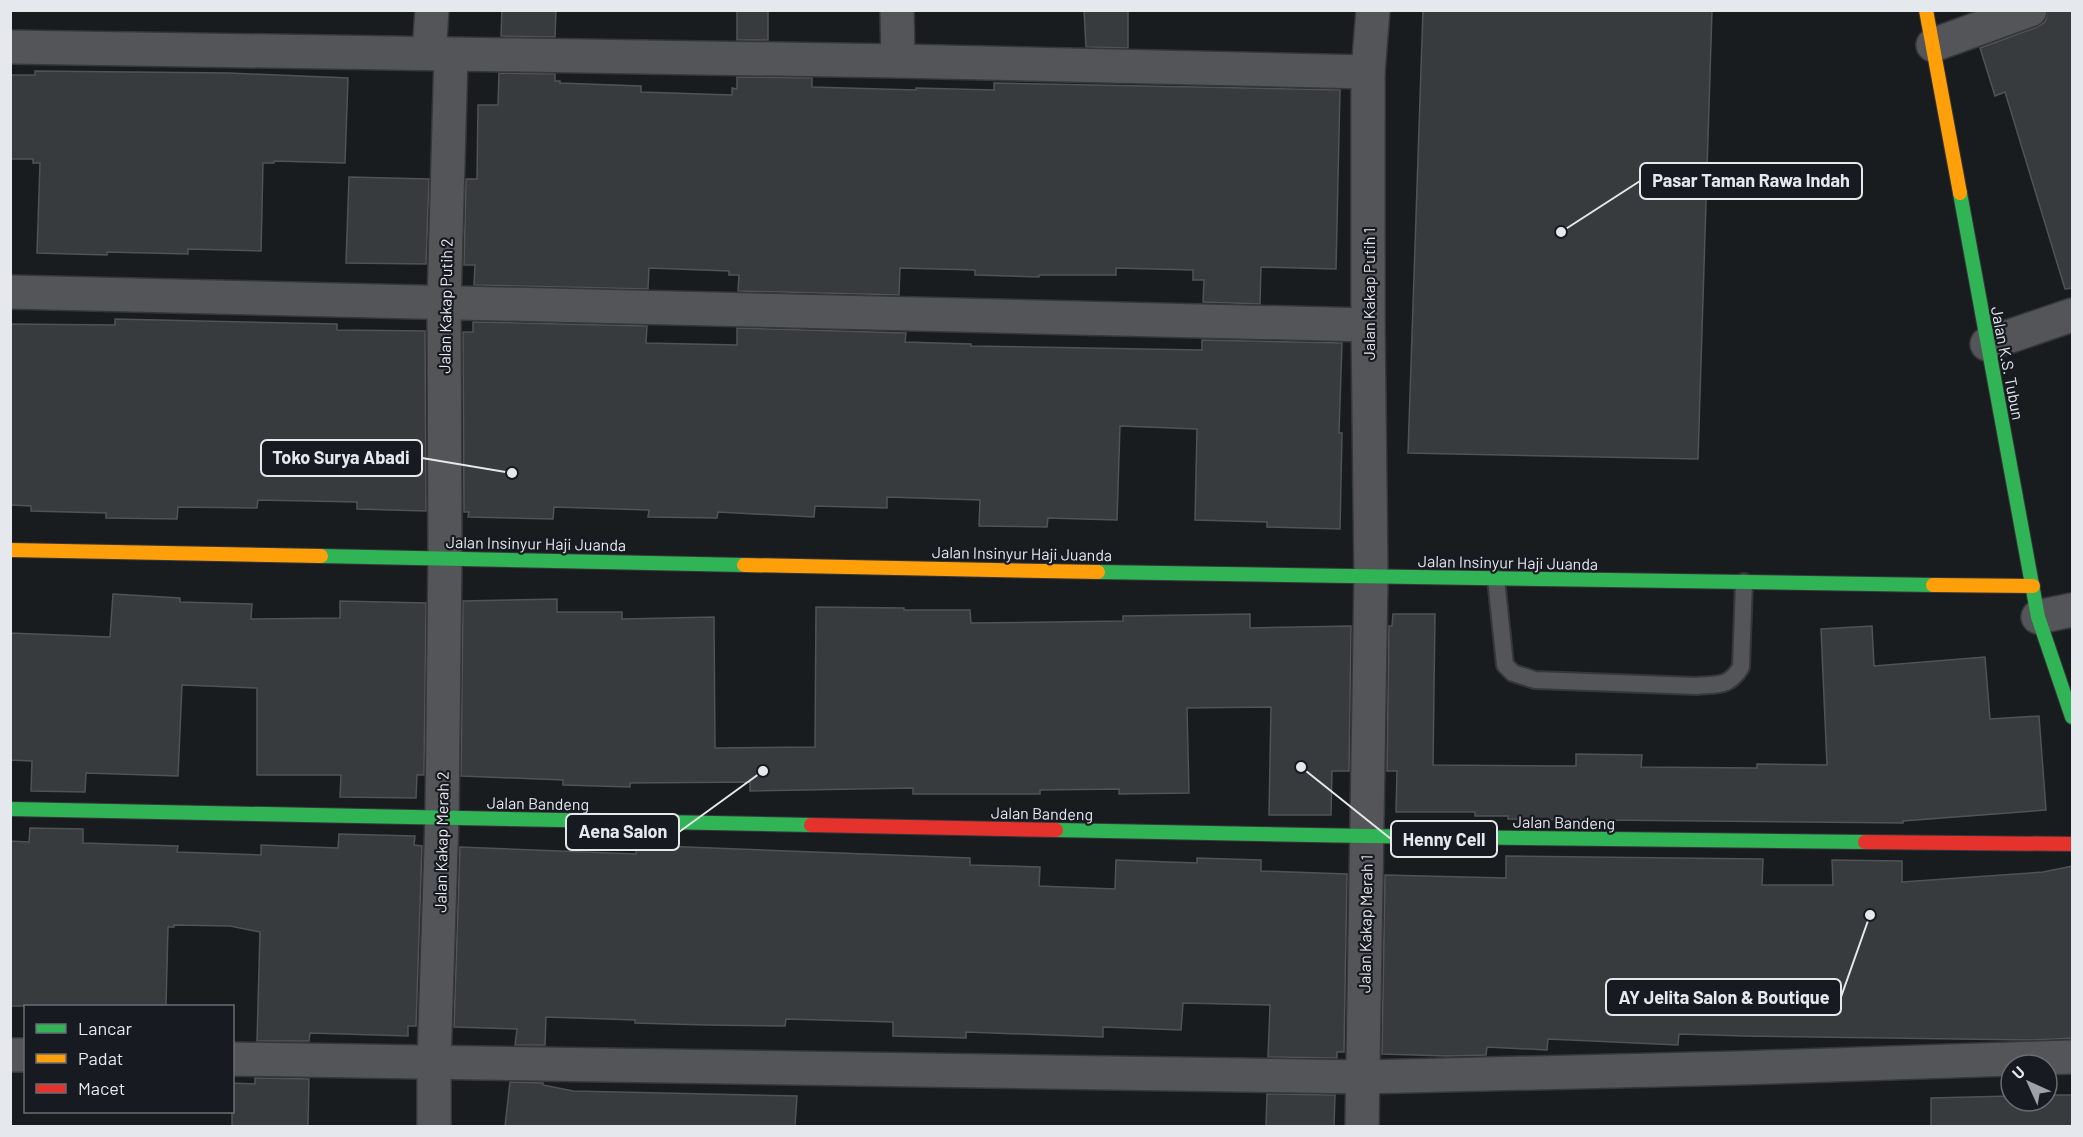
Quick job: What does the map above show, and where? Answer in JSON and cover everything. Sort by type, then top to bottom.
[{"type":"street","name":"Jalan Kakap Putih 2","points":[[432,10],[440,54],[445,557]]},
{"type":"street","points":[[897,10],[898,62]]},
{"type":"street","name":"Jalan Kakap Putih 1","points":[[1371,577],[1368,72],[1374,10]]},
{"type":"street","name":"Jalan K.S. Tubun","points":[[1926,10],[2035,602],[2073,717]]},
{"type":"street","points":[[1933,45],[2030,10]]},
{"type":"street","points":[[10,47],[1368,72]]},
{"type":"street","points":[[10,292],[1368,325]]},
{"type":"street","points":[[1987,344],[2073,315]]},
{"type":"street","name":"Jalan Insinyur Haji Juanda","points":[[10,550],[1371,577],[1744,582],[2035,602]]},
{"type":"street","name":"Jalan Kakap Merah 2","points":[[434,1126],[442,817],[445,557]]},
{"type":"street","name":"Jalan Kakap Merah 1","points":[[1362,1126],[1371,577]]},
{"type":"street","points":[[2035,602],[2073,610]]},
{"type":"street","name":"Jalan Bandeng","points":[[10,809],[1366,836],[2073,844]]},
{"type":"street","points":[[234,1059],[1363,1077],[2073,1058]]},
{"type":"lane","points":[[1496,579],[1505,665],[1513,673],[1535,680],[1697,686],[1724,684],[1734,678],[1741,667],[1744,582]]},
{"type":"building","points":[[502,10],[556,10],[555,37],[501,36]]},
{"type":"building","points":[[737,10],[768,10],[768,40],[737,40]]},
{"type":"building","points":[[1084,10],[1128,10],[1128,48],[1086,47]]},
{"type":"building","points":[[1423,10],[1712,10],[1698,459],[1408,453]]},
{"type":"building","points":[[2048,10],[2073,10],[2073,288],[2065,289],[2005,92],[1995,96],[1980,48],[2037,27],[2045,22]]},
{"type":"building","points":[[35,71],[229,73],[348,78],[345,163],[274,161],[274,163],[263,163],[261,251],[188,249],[188,254],[37,253],[40,163],[33,163],[33,159],[10,159],[10,75],[35,75]]},
{"type":"building","points":[[499,73],[555,74],[555,81],[560,81],[560,83],[641,86],[641,92],[732,95],[732,88],[737,89],[737,77],[812,78],[812,87],[916,90],[916,88],[994,90],[994,83],[1340,90],[1336,269],[1261,267],[1260,304],[1203,302],[1204,280],[1193,280],[1193,270],[1116,268],[1116,275],[1039,275],[1039,277],[975,275],[975,270],[900,268],[899,295],[738,291],[739,275],[729,275],[729,271],[649,268],[648,289],[474,285],[475,265],[464,265],[466,179],[477,179],[478,105],[498,105]]},
{"type":"building","points":[[349,177],[429,179],[426,264],[346,263]]},
{"type":"building","points":[[115,319],[337,324],[337,330],[425,331],[426,511],[357,509],[357,502],[258,500],[257,508],[178,507],[177,519],[106,518],[106,513],[31,511],[31,506],[10,505],[10,324],[115,325]]},
{"type":"building","points":[[473,322],[647,326],[646,343],[737,345],[737,328],[906,333],[905,342],[971,344],[971,346],[1202,350],[1202,340],[1342,343],[1339,433],[1342,433],[1340,529],[1267,527],[1267,522],[1195,520],[1197,429],[1120,426],[1117,520],[1048,518],[1047,527],[979,526],[980,500],[887,497],[887,508],[815,506],[814,517],[718,512],[717,518],[648,517],[649,510],[554,507],[553,519],[468,517],[469,512],[464,512],[463,332],[473,332]]},
{"type":"building","points":[[113,594],[180,598],[180,602],[252,604],[251,619],[340,618],[340,601],[426,603],[424,775],[417,775],[416,798],[340,797],[341,775],[257,775],[257,688],[182,685],[178,776],[86,773],[85,792],[31,791],[32,761],[10,760],[10,633],[110,637]]},
{"type":"building","points":[[557,599],[557,612],[622,612],[622,619],[714,617],[715,748],[815,747],[816,607],[970,610],[971,623],[1123,621],[1123,616],[1250,614],[1250,628],[1351,626],[1349,771],[1332,771],[1331,815],[1269,815],[1271,707],[1187,708],[1189,793],[1119,794],[1119,789],[1040,790],[1040,794],[913,794],[913,788],[750,791],[750,782],[630,783],[630,787],[563,785],[563,780],[461,776],[463,601]]},
{"type":"building","points":[[1393,614],[1435,614],[1433,765],[1576,766],[1576,754],[1642,755],[1641,767],[1757,768],[1757,764],[1827,765],[1821,629],[1872,626],[1874,666],[1985,657],[1990,719],[2039,716],[2046,810],[1903,821],[1903,823],[1508,819],[1508,816],[1475,816],[1475,812],[1396,812],[1397,771],[1387,771],[1389,626],[1392,626]]},
{"type":"building","points":[[30,828],[83,829],[83,843],[178,846],[177,852],[261,855],[261,845],[338,848],[339,834],[415,836],[414,845],[422,846],[416,1026],[408,1026],[408,1036],[310,1033],[309,1041],[257,1041],[260,932],[230,926],[174,925],[174,927],[168,927],[166,1005],[10,1006],[10,841],[29,842]]},
{"type":"building","points":[[636,845],[970,858],[970,865],[1040,867],[1039,886],[1115,889],[1116,860],[1197,863],[1197,858],[1261,860],[1261,871],[1347,874],[1344,1052],[1337,1052],[1337,1058],[1268,1057],[1270,1005],[1183,1003],[1181,1030],[1103,1027],[1103,1037],[966,1032],[966,1038],[893,1036],[893,1022],[786,1019],[785,1026],[706,1025],[546,1017],[545,1045],[515,1045],[517,1029],[454,1027],[460,847],[636,854]]},
{"type":"building","points":[[1506,856],[1763,859],[1762,885],[1833,885],[1832,860],[1902,861],[1902,882],[2043,872],[2073,866],[2073,1038],[2030,1040],[1679,1034],[1678,1045],[1548,1039],[1547,1050],[1487,1047],[1486,1055],[1382,1054],[1385,875],[1506,878]]},
{"type":"building","points":[[255,1078],[309,1079],[308,1126],[232,1126],[234,1083],[255,1084]]},
{"type":"building","points":[[510,1082],[543,1083],[543,1085],[573,1091],[797,1096],[795,1126],[505,1126]]},
{"type":"building","points":[[1267,1094],[1335,1095],[1334,1126],[1266,1126]]},
{"type":"building","points":[[2059,1095],[2073,1095],[2073,1126],[1931,1126],[1931,1098],[1999,1096],[1999,1113],[2059,1113]]},
{"type":"traffic: fast","points":[[1960,193],[2038,617],[2072,717]]},
{"type":"traffic: fast","points":[[321,556],[744,565]]},
{"type":"traffic: fast","points":[[1098,572],[1933,585]]},
{"type":"traffic: fast","points":[[10,809],[811,825]]},
{"type":"traffic: fast","points":[[1056,830],[1865,842]]},
{"type":"traffic: slow","points":[[1926,10],[1960,193]]},
{"type":"traffic: slow","points":[[10,550],[321,556]]},
{"type":"traffic: slow","points":[[744,565],[1098,572]]},
{"type":"traffic: slow","points":[[1933,585],[2033,586]]},
{"type":"traffic: jam","points":[[811,825],[1056,830]]},
{"type":"traffic: jam","points":[[1865,842],[2072,844]]},
{"type":"place","name":"Pasar Taman Rawa Indah","points":[[1561,232]]},
{"type":"place","name":"Toko Surya Abadi","points":[[512,473]]},
{"type":"place","name":"Henny Cell","points":[[1301,767]]},
{"type":"place","name":"Aena Salon","points":[[763,771]]},
{"type":"place","name":"AY Jelita Salon & Boutique","points":[[1870,915]]}]
